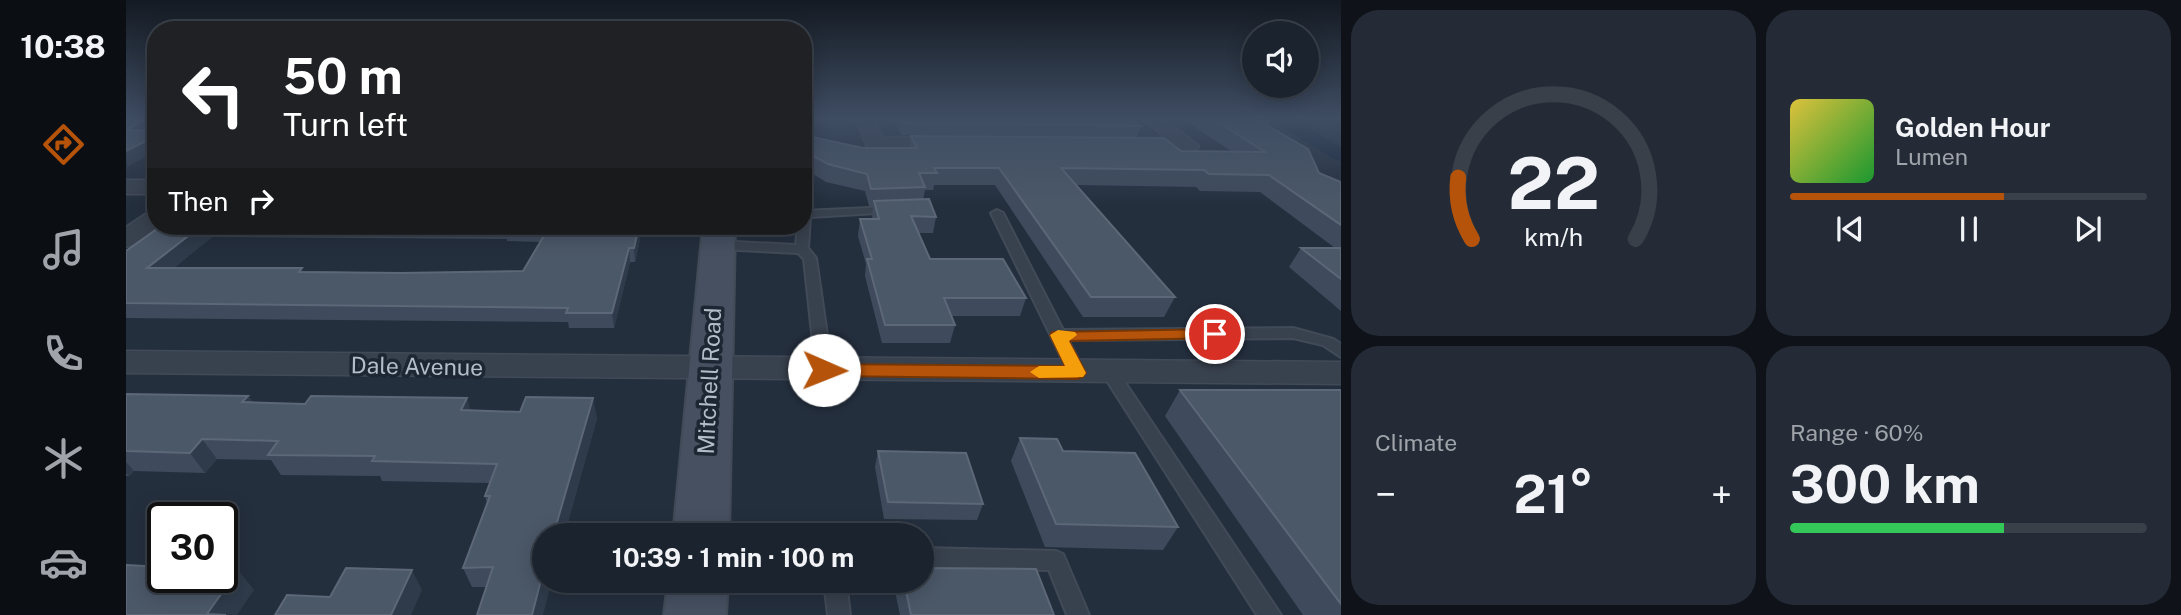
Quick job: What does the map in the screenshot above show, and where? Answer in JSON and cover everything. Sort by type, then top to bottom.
[{"type":"main road","name":"Mitchell Road","points":[[702,523],[718,235]]},
{"type":"main road","points":[[695,615],[697,593]]},
{"type":"street","points":[[126,187],[147,187]]},
{"type":"street","points":[[126,239],[147,224]]},
{"type":"street","name":"Dale Avenue","points":[[126,362],[1077,373],[1341,373]]},
{"type":"lane","points":[[812,214],[909,210]]},
{"type":"lane","points":[[997,214],[1077,373]]},
{"type":"lane","points":[[718,235],[802,249],[810,258],[824,370]]},
{"type":"lane","points":[[802,249],[804,235]]},
{"type":"lane","points":[[1058,335],[1293,333],[1328,342],[1341,352]]},
{"type":"lane","points":[[1110,373],[1270,615]]},
{"type":"lane","points":[[934,558],[1056,561],[1078,615]]},
{"type":"lane","points":[[836,593],[839,615]]},
{"type":"building","points":[[812,148],[1177,148],[1181,151],[1265,152],[1258,148],[1308,149],[1319,173],[1341,182],[1341,225],[1269,175],[1209,174],[1204,170],[1061,168],[1175,297],[1091,297],[999,168],[934,168],[937,173],[919,173],[925,187],[871,189],[867,174],[828,164],[812,155]]},
{"type":"building","points":[[929,199],[936,217],[911,216],[930,259],[1003,259],[1026,298],[944,298],[955,325],[885,325],[867,259],[872,259],[860,219],[879,219],[874,201]]},
{"type":"building","points":[[148,235],[189,235],[147,268],[302,268],[299,272],[402,273],[523,271],[544,235],[637,235],[634,248],[629,248],[612,313],[566,313],[568,308],[126,303],[126,251]]},
{"type":"building","points":[[1301,248],[1341,248],[1341,279]]},
{"type":"building","points":[[1180,390],[1341,390],[1341,604]]},
{"type":"building","points":[[126,394],[248,396],[242,402],[305,404],[311,396],[467,398],[461,410],[520,412],[526,397],[593,398],[557,523],[532,523],[532,593],[538,593],[532,615],[477,615],[493,567],[463,568],[490,496],[485,496],[497,464],[372,461],[375,456],[268,455],[278,441],[202,439],[190,453],[126,451]]},
{"type":"building","points":[[1020,438],[1057,439],[1063,451],[1135,453],[1178,527],[1056,524]]},
{"type":"building","points":[[878,451],[966,453],[983,504],[888,502]]},
{"type":"building","points":[[126,565],[147,566],[147,593],[222,593],[207,614],[226,615],[126,615]]},
{"type":"building","points":[[346,568],[412,570],[391,615],[275,615],[287,595],[330,597]]},
{"type":"building","points":[[934,568],[1036,569],[1054,615],[911,615],[906,593],[934,593]]},
{"type":"waterway","points":[[1328,148],[1341,155]]},
{"type":"slow traffic","points":[[1039,372],[1077,373],[1058,335],[1069,335]]},
{"type":"route","points":[[824,370],[1077,373],[1058,335],[1215,334]]}]
